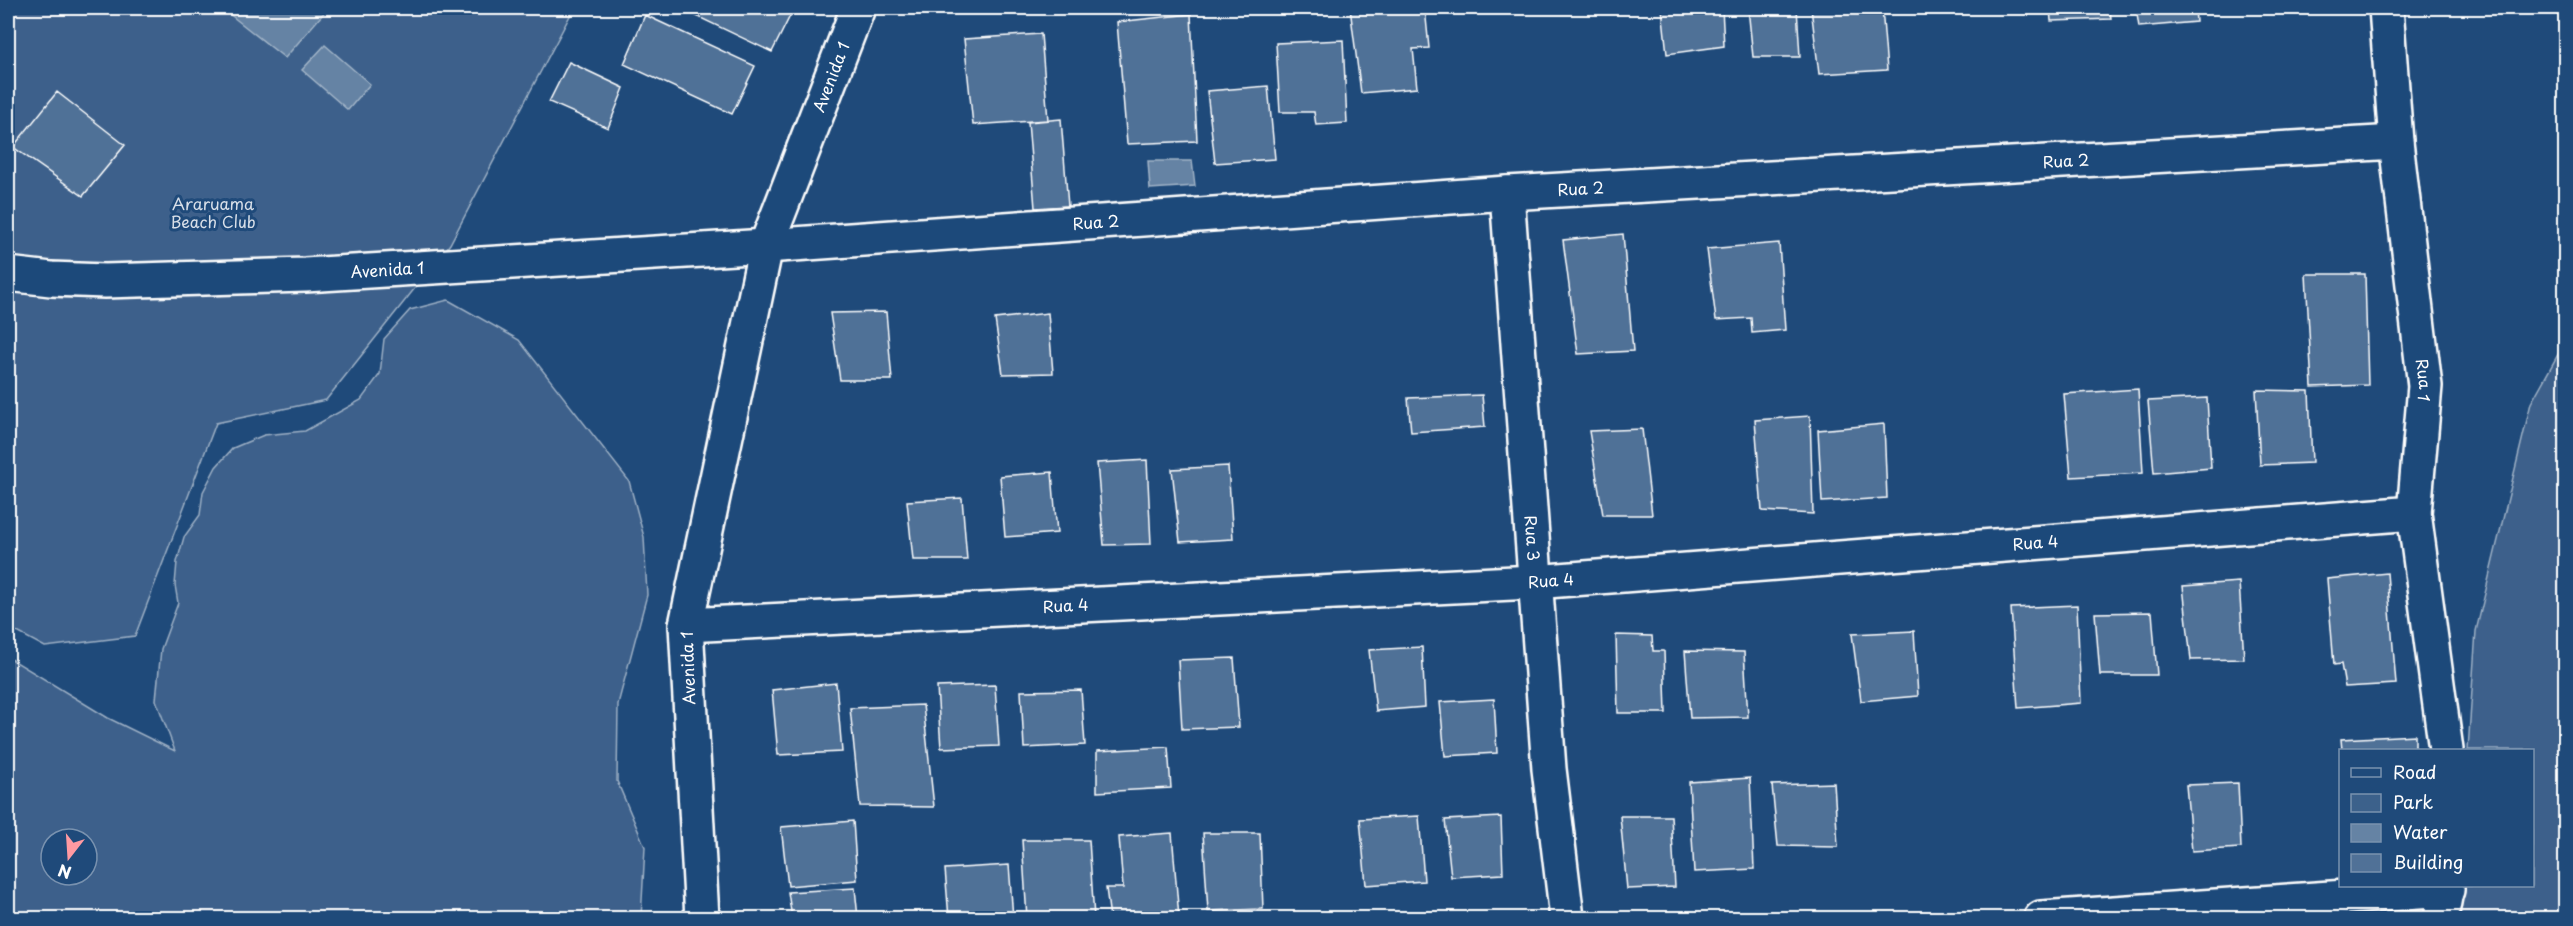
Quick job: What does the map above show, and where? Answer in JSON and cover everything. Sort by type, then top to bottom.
[{"type":"street","name":"Avenida 1","points":[[702,918],[686,625],[766,246],[858,8]]},
{"type":"street","name":"Rua 1","points":[[2386,8],[2396,141],[2425,386],[2414,513],[2446,749]]},
{"type":"street","name":"Rua 2","points":[[766,246],[1507,193],[2396,141]]},
{"type":"street","name":"Rua 3","points":[[1507,193],[1549,769],[1567,918]]},
{"type":"street","name":"Avenida 1","points":[[8,274],[51,279],[105,281],[305,275],[766,246]]},
{"type":"street","name":"Rua 4","points":[[686,625],[1534,582],[2414,513]]},
{"type":"street","points":[[2041,918],[2445,898]]},
{"type":"green space","name":"Araruama Beach Club","points":[[8,8],[574,8],[450,244],[326,400],[216,423],[135,636],[45,647],[8,627]]},
{"type":"green space","points":[[448,300],[519,340],[629,481],[644,537],[647,595],[618,704],[617,781],[645,847],[641,918],[8,918],[8,657],[108,718],[175,751],[156,700],[161,649],[178,603],[175,585],[177,562],[184,537],[200,515],[203,492],[216,467],[233,448],[264,435],[305,431],[361,400],[380,374],[384,339],[410,310]]},
{"type":"green space","points":[[2565,342],[2565,918],[2457,918],[2459,887],[2534,887],[2534,749],[2468,749],[2476,631],[2531,403]]},
{"type":"water","points":[[233,8],[328,8],[285,58],[228,13]]},
{"type":"water","points":[[325,45],[370,84],[348,110],[302,70]]},
{"type":"water","points":[[1148,161],[1192,161],[1195,186],[1150,189]]},
{"type":"building","points":[[690,8],[794,8],[772,52],[688,12]]},
{"type":"building","points":[[1350,8],[1425,8],[1429,48],[1413,49],[1417,88],[1361,93]]},
{"type":"building","points":[[1662,8],[1722,8],[1724,46],[1667,54]]},
{"type":"building","points":[[1748,8],[1797,8],[1800,57],[1753,57]]},
{"type":"building","points":[[1811,8],[1882,8],[1887,70],[1819,74]]},
{"type":"building","points":[[2050,8],[2110,8],[2111,19],[2051,21]]},
{"type":"building","points":[[2136,8],[2195,8],[2196,22],[2139,27]]},
{"type":"building","points":[[1191,14],[1197,141],[1127,144],[1117,22]]},
{"type":"building","points":[[645,15],[755,66],[732,114],[624,64]]},
{"type":"building","points":[[1041,34],[1048,120],[973,125],[964,39]]},
{"type":"building","points":[[1343,40],[1347,123],[1316,125],[1314,112],[1280,112],[1276,43]]},
{"type":"building","points":[[569,62],[624,88],[608,128],[549,102]]},
{"type":"building","points":[[1268,86],[1275,159],[1215,163],[1207,91]]},
{"type":"building","points":[[57,92],[125,145],[83,196],[13,147]]},
{"type":"building","points":[[1061,119],[1068,206],[1035,208],[1028,122]]},
{"type":"building","points":[[1623,234],[1633,351],[1578,354],[1563,240]]},
{"type":"building","points":[[1779,243],[1785,330],[1752,333],[1751,318],[1716,320],[1707,249]]},
{"type":"building","points":[[2306,274],[2365,274],[2368,385],[2312,387]]},
{"type":"building","points":[[886,312],[892,380],[840,380],[830,313]]},
{"type":"building","points":[[1048,313],[1053,373],[1003,374],[995,319]]},
{"type":"building","points":[[2138,389],[2143,473],[2071,477],[2064,394]]},
{"type":"building","points":[[2256,390],[2309,391],[2312,463],[2260,465]]},
{"type":"building","points":[[1482,395],[1485,427],[1411,432],[1408,398]]},
{"type":"building","points":[[2207,398],[2211,468],[2154,473],[2148,401]]},
{"type":"building","points":[[1810,416],[1813,514],[1762,511],[1755,420]]},
{"type":"building","points":[[1884,424],[1887,498],[1822,502],[1818,430]]},
{"type":"building","points":[[1642,429],[1652,515],[1603,515],[1589,431]]},
{"type":"building","points":[[1147,460],[1151,544],[1104,545],[1097,463]]},
{"type":"building","points":[[1228,466],[1233,539],[1180,542],[1172,469]]},
{"type":"building","points":[[1052,472],[1057,533],[1005,537],[1000,476]]},
{"type":"building","points":[[962,498],[967,560],[913,560],[907,501]]},
{"type":"building","points":[[2387,573],[2396,684],[2345,687],[2341,664],[2334,665],[2327,579]]},
{"type":"building","points":[[2239,582],[2244,659],[2191,660],[2183,586]]},
{"type":"building","points":[[2077,605],[2081,703],[2018,708],[2011,608]]},
{"type":"building","points":[[2152,612],[2157,675],[2100,675],[2095,613]]},
{"type":"building","points":[[1914,631],[1918,696],[1861,701],[1852,634]]},
{"type":"building","points":[[1616,635],[1652,636],[1653,651],[1664,651],[1666,713],[1618,713]]},
{"type":"building","points":[[1422,647],[1425,707],[1376,711],[1369,650]]},
{"type":"building","points":[[1685,651],[1744,652],[1748,717],[1690,718]]},
{"type":"building","points":[[1234,658],[1239,727],[1182,729],[1178,660]]},
{"type":"building","points":[[836,683],[842,752],[778,755],[772,690]]},
{"type":"building","points":[[995,685],[999,746],[941,748],[937,687]]},
{"type":"building","points":[[1081,690],[1085,745],[1024,748],[1021,691]]},
{"type":"building","points":[[1494,699],[1497,753],[1445,756],[1440,702]]},
{"type":"building","points":[[923,705],[934,807],[860,806],[850,708]]},
{"type":"building","points":[[2415,735],[2415,749],[2342,749],[2341,739]]},
{"type":"building","points":[[1168,747],[1171,788],[1097,792],[1097,751]]},
{"type":"building","points":[[1750,778],[1754,869],[1694,872],[1689,782]]},
{"type":"building","points":[[1834,783],[1838,847],[1778,846],[1772,785]]},
{"type":"building","points":[[2238,783],[2241,848],[2192,851],[2186,785]]},
{"type":"building","points":[[1419,816],[1424,881],[1366,885],[1360,819]]},
{"type":"building","points":[[1620,816],[1671,816],[1675,887],[1627,889]]},
{"type":"building","points":[[1501,817],[1503,874],[1451,877],[1445,820]]},
{"type":"building","points":[[853,821],[857,880],[788,886],[781,827]]},
{"type":"building","points":[[1172,833],[1179,918],[1110,918],[1106,888],[1123,888],[1119,837]]},
{"type":"building","points":[[1203,833],[1260,833],[1263,909],[1208,911]]},
{"type":"building","points":[[1022,840],[1089,840],[1094,918],[1027,918]]},
{"type":"building","points":[[1009,865],[1013,918],[949,918],[945,869]]},
{"type":"building","points":[[855,888],[858,918],[792,918],[788,892]]}]
